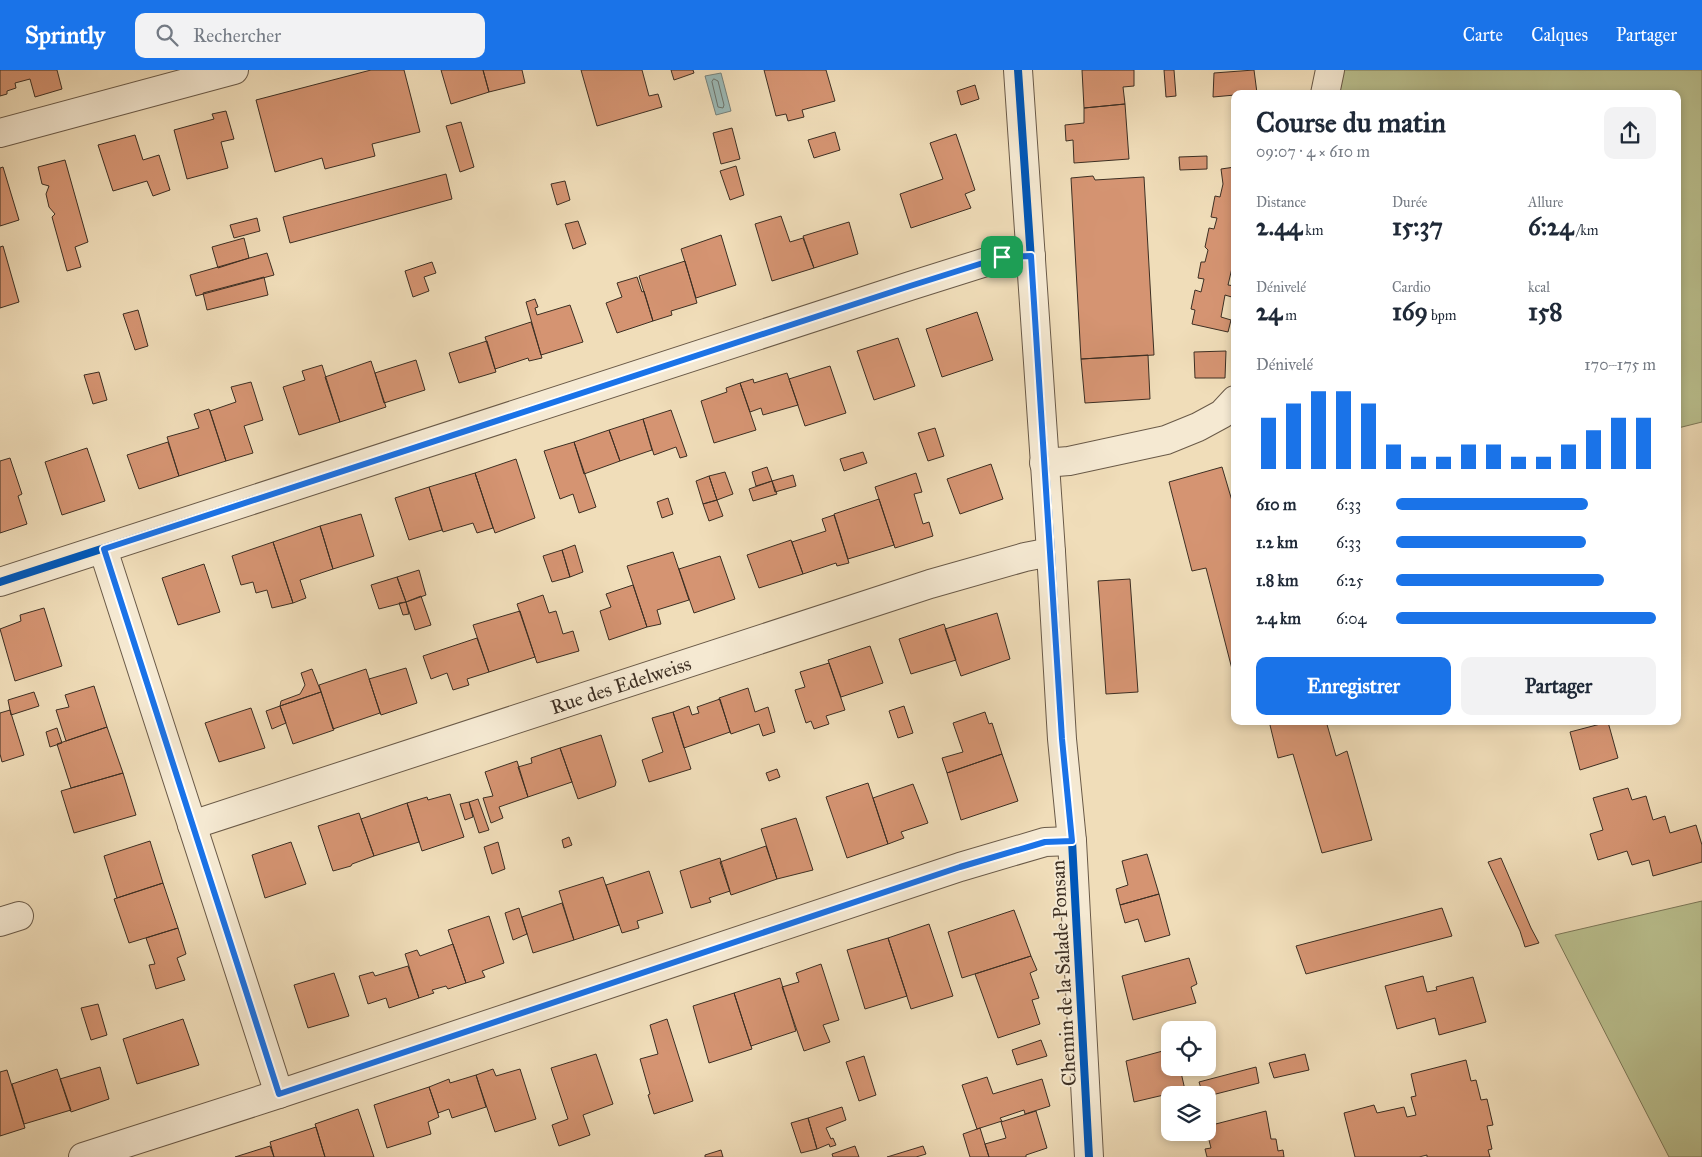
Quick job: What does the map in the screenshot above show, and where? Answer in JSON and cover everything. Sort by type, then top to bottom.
[{"type":"street","points":[[0,133],[234,70]]},
{"type":"street","name":"Chemin de la Salade Ponsan","points":[[1018,70],[1062,739],[1072,841],[1089,1157]]},
{"type":"street","points":[[1326,90],[1330,70]]},
{"type":"street","points":[[0,582],[910,286],[1002,257],[1031,256]]},
{"type":"street","points":[[1044,463],[1069,461],[1166,440],[1198,427],[1222,414],[1231,404]]},
{"type":"street","points":[[104,549],[279,1094]]},
{"type":"street","name":"Rue des Edelweiss","points":[[192,825],[930,584],[1024,557],[1051,552]]},
{"type":"street","points":[[83,1157],[279,1094],[960,867],[1045,842],[1072,841]]},
{"type":"green space","points":[[1321,70],[1702,70],[1702,422],[1681,427],[1681,90],[1318,90]]},
{"type":"green space","points":[[1702,901],[1702,1157],[1669,1157],[1555,935]]},
{"type":"water","points":[[721,73],[731,111],[716,115],[705,76]]},
{"type":"building","points":[[0,70],[57,70],[62,89],[35,97],[30,79],[15,83],[16,88],[0,96]]},
{"type":"building","points":[[371,70],[404,70],[420,132],[372,144],[375,156],[325,169],[322,158],[275,172],[256,100]]},
{"type":"building","points":[[441,70],[483,70],[489,92],[451,104]]},
{"type":"building","points":[[483,70],[522,70],[525,83],[489,92]]},
{"type":"building","points":[[581,70],[642,70],[649,96],[658,94],[662,107],[597,126]]},
{"type":"building","points":[[671,70],[693,70],[694,73],[674,80]]},
{"type":"building","points":[[764,70],[826,70],[835,101],[802,110],[804,117],[788,121],[786,114],[776,116]]},
{"type":"building","points":[[1082,70],[1134,70],[1134,86],[1123,87],[1125,104],[1084,108]]},
{"type":"building","points":[[1164,70],[1174,70],[1176,96],[1166,97]]},
{"type":"building","points":[[1254,70],[1257,90],[1231,90],[1231,95],[1213,97],[1214,73]]},
{"type":"building","points":[[975,85],[979,99],[961,105],[957,91]]},
{"type":"building","points":[[1125,104],[1129,159],[1074,163],[1073,140],[1066,141],[1065,125],[1084,123],[1084,108]]},
{"type":"building","points":[[226,111],[234,139],[221,142],[228,168],[187,179],[174,130],[214,119],[212,114]]},
{"type":"building","points":[[461,122],[474,167],[460,172],[446,126]]},
{"type":"building","points":[[732,128],[740,159],[721,164],[713,133]]},
{"type":"building","points":[[835,132],[840,150],[814,158],[808,140]]},
{"type":"building","points":[[956,134],[975,190],[965,194],[971,208],[911,228],[900,194],[943,179],[930,143]]},
{"type":"building","points":[[135,135],[143,160],[159,155],[170,190],[153,196],[147,181],[113,191],[98,145]]},
{"type":"building","points":[[1207,156],[1207,169],[1180,170],[1179,157]]},
{"type":"building","points":[[65,160],[88,242],[75,247],[81,267],[67,271],[52,217],[55,214],[49,207],[46,194],[49,186],[42,184],[38,167]]},
{"type":"building","points":[[736,166],[744,195],[730,200],[720,171]]},
{"type":"building","points":[[3,167],[19,220],[0,226],[0,168]]},
{"type":"building","points":[[1231,168],[1231,272],[1228,285],[1231,285],[1231,297],[1225,295],[1221,317],[1231,320],[1228,332],[1192,324],[1195,310],[1191,309],[1195,290],[1201,292],[1204,279],[1198,278],[1201,262],[1205,262],[1208,250],[1205,247],[1209,228],[1214,229],[1217,218],[1211,217],[1215,196],[1220,197],[1223,184],[1221,169]]},
{"type":"building","points":[[446,174],[452,199],[290,243],[283,217]]},
{"type":"building","points":[[1093,176],[1095,180],[1144,177],[1154,355],[1081,359],[1071,178]]},
{"type":"building","points":[[565,181],[570,200],[557,205],[551,184]]},
{"type":"building","points":[[781,216],[790,242],[803,238],[814,268],[772,281],[755,224]]},
{"type":"building","points":[[257,218],[260,231],[234,238],[230,225]]},
{"type":"building","points":[[578,221],[586,244],[573,249],[565,224]]},
{"type":"building","points":[[849,222],[858,254],[814,268],[803,236]]},
{"type":"building","points":[[721,235],[736,285],[696,298],[681,249]]},
{"type":"building","points":[[244,238],[249,258],[218,268],[212,247]]},
{"type":"building","points":[[3,246],[19,302],[0,308],[0,247]]},
{"type":"building","points":[[267,253],[274,275],[196,296],[190,275]]},
{"type":"building","points":[[685,261],[697,303],[671,311],[672,315],[653,321],[639,276]]},
{"type":"building","points":[[432,262],[436,273],[424,277],[429,291],[413,297],[405,271]]},
{"type":"building","points":[[264,277],[268,295],[207,310],[203,293]]},
{"type":"building","points":[[637,277],[642,292],[644,291],[653,321],[617,333],[606,303],[622,297],[617,283]]},
{"type":"building","points":[[535,299],[538,307],[535,308],[537,315],[570,305],[583,342],[541,355],[526,302]]},
{"type":"building","points":[[138,310],[148,346],[135,350],[123,314]]},
{"type":"building","points":[[977,312],[993,360],[942,377],[926,329]]},
{"type":"building","points":[[531,322],[542,358],[529,361],[528,358],[495,369],[485,337]]},
{"type":"building","points":[[898,338],[915,386],[874,400],[857,351]]},
{"type":"building","points":[[487,341],[496,372],[459,383],[449,353]]},
{"type":"building","points":[[1226,351],[1225,378],[1195,378],[1194,352]]},
{"type":"building","points":[[1148,355],[1150,399],[1085,403],[1081,359]]},
{"type":"building","points":[[416,360],[425,390],[384,403],[375,373]]},
{"type":"building","points":[[371,361],[386,407],[340,422],[325,377]]},
{"type":"building","points":[[322,365],[340,422],[299,435],[283,387],[305,380],[302,371]]},
{"type":"building","points":[[830,366],[846,413],[805,426],[789,379]]},
{"type":"building","points":[[99,372],[107,400],[93,404],[84,375]]},
{"type":"building","points":[[787,373],[798,405],[763,415],[761,408],[750,412],[740,383],[753,379],[754,383]]},
{"type":"building","points":[[251,382],[263,420],[244,426],[253,453],[226,461],[210,411],[236,402],[231,387]]},
{"type":"building","points":[[740,383],[756,430],[714,443],[701,401],[727,392],[726,388]]},
{"type":"building","points":[[209,409],[226,461],[179,476],[167,437],[199,428],[194,414]]},
{"type":"building","points":[[671,410],[687,456],[680,458],[676,447],[654,455],[643,419]]},
{"type":"building","points":[[643,419],[652,450],[620,461],[609,430]]},
{"type":"building","points":[[935,428],[944,456],[928,461],[918,433]]},
{"type":"building","points":[[609,430],[620,461],[584,474],[574,442]]},
{"type":"building","points":[[168,442],[179,476],[139,489],[127,455]]},
{"type":"building","points":[[574,442],[596,507],[579,513],[573,494],[560,499],[544,451]]},
{"type":"building","points":[[87,448],[105,501],[62,515],[45,462]]},
{"type":"building","points":[[863,452],[867,463],[844,471],[840,459]]},
{"type":"building","points":[[10,458],[22,494],[18,496],[27,524],[0,533],[0,461]]},
{"type":"building","points":[[516,459],[535,518],[495,533],[475,473]]},
{"type":"building","points":[[991,464],[1003,499],[960,514],[947,479]]},
{"type":"building","points":[[767,467],[772,481],[756,486],[752,472]]},
{"type":"building","points":[[1222,467],[1231,497],[1231,665],[1206,568],[1192,571],[1169,482]]},
{"type":"building","points":[[725,472],[733,494],[717,500],[709,476]]},
{"type":"building","points":[[475,473],[493,528],[477,533],[473,523],[443,532],[429,487]]},
{"type":"building","points":[[916,473],[922,492],[914,494],[923,524],[929,522],[933,536],[895,548],[875,487]]},
{"type":"building","points":[[793,475],[796,486],[775,492],[772,481]]},
{"type":"building","points":[[709,476],[717,500],[703,504],[696,481]]},
{"type":"building","points":[[772,481],[777,494],[753,501],[749,489]]},
{"type":"building","points":[[429,487],[442,530],[409,540],[395,498]]},
{"type":"building","points":[[668,498],[673,514],[662,518],[657,502]]},
{"type":"building","points":[[879,499],[894,545],[848,559],[834,514]]},
{"type":"building","points":[[717,500],[723,516],[709,521],[703,504]]},
{"type":"building","points":[[361,514],[374,556],[333,569],[320,526]]},
{"type":"building","points":[[834,515],[849,563],[837,566],[836,563],[803,574],[792,542],[826,531],[822,519]]},
{"type":"building","points":[[320,526],[333,569],[300,580],[306,598],[293,603],[273,542]]},
{"type":"building","points":[[791,540],[803,574],[759,588],[747,555]]},
{"type":"building","points":[[273,542],[293,603],[272,608],[267,590],[256,593],[253,582],[241,585],[232,556]]},
{"type":"building","points":[[575,545],[583,572],[570,577],[562,550]]},
{"type":"building","points":[[562,550],[570,577],[552,582],[543,556]]},
{"type":"building","points":[[673,552],[689,600],[657,610],[661,624],[647,627],[627,566]]},
{"type":"building","points":[[720,556],[735,599],[694,613],[679,569]]},
{"type":"building","points":[[204,564],[220,612],[178,625],[162,578]]},
{"type":"building","points":[[419,570],[426,595],[406,602],[397,577]]},
{"type":"building","points":[[397,577],[406,602],[379,609],[371,585]]},
{"type":"building","points":[[1130,579],[1138,692],[1106,694],[1098,581]]},
{"type":"building","points":[[633,585],[647,627],[609,640],[600,611],[611,607],[606,594]]},
{"type":"building","points":[[543,595],[549,613],[556,611],[563,634],[573,631],[579,651],[537,663],[517,604]]},
{"type":"building","points":[[421,596],[431,625],[415,630],[406,602]]},
{"type":"building","points":[[406,602],[409,614],[403,615],[399,603]]},
{"type":"building","points":[[44,608],[62,666],[15,681],[0,629],[21,621],[20,615]]},
{"type":"building","points":[[520,611],[535,657],[489,672],[473,625]]},
{"type":"building","points":[[997,613],[1010,659],[961,676],[945,629]]},
{"type":"building","points":[[944,624],[956,660],[911,674],[899,639]]},
{"type":"building","points":[[477,638],[489,672],[467,679],[469,685],[453,690],[447,673],[431,679],[423,656]]},
{"type":"building","points":[[870,646],[883,683],[841,697],[828,660]]},
{"type":"building","points":[[829,663],[845,710],[826,716],[829,724],[814,729],[811,721],[806,723],[795,690],[805,687],[800,672]]},
{"type":"building","points":[[406,668],[417,703],[381,715],[369,679]]},
{"type":"building","points":[[312,669],[321,692],[280,706],[281,701],[300,694],[305,685],[301,673]]},
{"type":"building","points":[[366,669],[380,713],[333,729],[319,685]]},
{"type":"building","points":[[94,686],[107,727],[66,741],[56,710],[69,707],[65,695]]},
{"type":"building","points":[[748,688],[755,712],[768,707],[775,732],[763,736],[759,724],[731,734],[719,698]]},
{"type":"building","points":[[34,692],[39,706],[11,715],[8,700]]},
{"type":"building","points":[[321,692],[334,730],[293,744],[280,706]]},
{"type":"building","points":[[720,699],[730,732],[684,748],[673,712],[689,706],[692,715],[699,713],[697,707]]},
{"type":"building","points":[[280,706],[286,723],[272,729],[266,711]]},
{"type":"building","points":[[904,706],[913,733],[898,738],[889,711]]},
{"type":"building","points":[[251,708],[265,748],[219,762],[205,723]]},
{"type":"building","points":[[10,710],[24,755],[2,762],[0,754],[0,713]]},
{"type":"building","points":[[673,712],[691,769],[649,782],[642,760],[663,752],[652,718]]},
{"type":"building","points":[[985,712],[989,724],[992,723],[1002,754],[947,773],[942,758],[963,752],[953,723]]},
{"type":"building","points":[[1270,725],[1327,725],[1336,756],[1347,751],[1372,840],[1322,853],[1293,754],[1278,758]]},
{"type":"building","points":[[1597,725],[1609,725],[1618,758],[1580,770],[1570,732]]},
{"type":"building","points":[[107,727],[123,773],[71,788],[57,744]]},
{"type":"building","points":[[57,728],[62,743],[50,747],[46,732]]},
{"type":"building","points":[[601,735],[616,782],[615,786],[578,799],[560,748]]},
{"type":"building","points":[[560,748],[572,782],[528,797],[518,767],[532,763],[531,758]]},
{"type":"building","points":[[1002,754],[1018,801],[961,820],[947,773]]},
{"type":"building","points":[[517,761],[528,797],[499,807],[503,818],[491,823],[483,798],[493,796],[485,772]]},
{"type":"building","points":[[777,769],[780,777],[769,781],[766,773]]},
{"type":"building","points":[[123,773],[136,815],[74,833],[61,791]]},
{"type":"building","points":[[868,783],[888,844],[847,858],[826,797]]},
{"type":"building","points":[[913,784],[928,823],[901,832],[904,838],[888,844],[873,798]]},
{"type":"building","points":[[1628,788],[1632,800],[1646,796],[1653,820],[1665,816],[1670,833],[1696,825],[1702,845],[1702,862],[1653,876],[1649,860],[1632,865],[1627,851],[1598,860],[1590,834],[1603,830],[1593,798]]},
{"type":"building","points":[[450,794],[464,837],[422,851],[407,803],[427,797],[428,800]]},
{"type":"building","points":[[478,799],[489,830],[479,833],[469,802]]},
{"type":"building","points":[[469,802],[473,817],[465,820],[460,804]]},
{"type":"building","points":[[407,803],[419,842],[374,856],[361,819]]},
{"type":"building","points":[[359,813],[374,856],[333,871],[318,826]]},
{"type":"building","points":[[796,818],[813,870],[777,879],[761,829]]},
{"type":"building","points":[[569,837],[572,845],[564,848],[562,840]]},
{"type":"building","points":[[150,841],[163,883],[117,898],[104,856]]},
{"type":"building","points":[[291,842],[306,884],[265,898],[252,855]]},
{"type":"building","points":[[498,842],[505,869],[492,874],[484,847]]},
{"type":"building","points":[[766,846],[777,879],[731,895],[720,862]]},
{"type":"building","points":[[1147,854],[1159,894],[1120,905],[1116,889],[1128,885],[1122,861]]},
{"type":"building","points":[[720,858],[730,891],[709,898],[711,902],[691,908],[680,871]]},
{"type":"building","points":[[1501,858],[1539,943],[1525,947],[1520,931],[1488,862]]},
{"type":"building","points":[[649,871],[663,913],[637,921],[639,928],[622,933],[606,885]]},
{"type":"building","points":[[603,877],[619,925],[574,940],[559,891]]},
{"type":"building","points":[[163,883],[178,928],[129,943],[114,899]]},
{"type":"building","points":[[1159,894],[1170,935],[1145,942],[1138,919],[1125,923],[1120,905]]},
{"type":"building","points":[[562,903],[574,940],[533,953],[522,917]]},
{"type":"building","points":[[519,908],[527,934],[513,940],[505,913]]},
{"type":"building","points":[[1442,908],[1452,936],[1306,974],[1296,946]]},
{"type":"building","points":[[1014,910],[1031,956],[962,978],[948,932]]},
{"type":"building","points":[[489,916],[504,963],[482,971],[485,977],[466,983],[448,930]]},
{"type":"building","points":[[929,924],[953,996],[911,1009],[888,938]]},
{"type":"building","points":[[178,928],[186,954],[177,958],[185,980],[156,989],[149,965],[155,964],[146,938]]},
{"type":"building","points":[[888,938],[907,996],[865,1009],[847,950]]},
{"type":"building","points":[[453,944],[466,983],[448,989],[446,986],[432,990],[434,993],[419,998],[405,954],[417,950],[420,956]]},
{"type":"building","points":[[1031,956],[1037,970],[1030,973],[1039,998],[1032,1000],[1040,1024],[998,1038],[975,974]]},
{"type":"building","points":[[1189,958],[1197,984],[1191,987],[1196,1003],[1133,1020],[1122,976]]},
{"type":"building","points":[[821,964],[839,1020],[823,1025],[830,1042],[804,1051],[782,987],[799,982],[796,973]]},
{"type":"building","points":[[408,966],[419,998],[389,1008],[386,998],[368,1004],[359,976],[373,972],[375,976]]},
{"type":"building","points":[[334,973],[349,1016],[308,1028],[294,985]]},
{"type":"building","points":[[1423,976],[1427,992],[1437,990],[1436,987],[1473,977],[1486,1022],[1439,1035],[1435,1018],[1397,1029],[1385,986]]},
{"type":"building","points":[[780,978],[796,1031],[751,1046],[734,993]]},
{"type":"building","points":[[734,993],[752,1049],[709,1063],[693,1006]]},
{"type":"building","points":[[98,1004],[107,1035],[91,1040],[81,1008]]},
{"type":"building","points":[[183,1019],[199,1065],[137,1084],[123,1039]]},
{"type":"building","points":[[667,1019],[693,1101],[654,1114],[640,1059],[658,1054],[650,1025]]},
{"type":"building","points":[[1041,1040],[1047,1056],[1017,1065],[1012,1050]]},
{"type":"building","points":[[1161,1051],[1161,1076],[1182,1076],[1184,1086],[1161,1086],[1161,1096],[1134,1102],[1126,1061]]},
{"type":"building","points":[[596,1054],[613,1104],[583,1115],[590,1135],[559,1146],[552,1125],[568,1119],[551,1068]]},
{"type":"building","points":[[1305,1054],[1309,1070],[1274,1078],[1269,1063]]},
{"type":"building","points":[[864,1056],[876,1095],[859,1101],[846,1062]]},
{"type":"building","points":[[1466,1060],[1471,1081],[1476,1080],[1481,1100],[1487,1099],[1493,1125],[1487,1126],[1492,1149],[1488,1150],[1490,1157],[1427,1157],[1427,1155],[1419,1157],[1355,1157],[1344,1113],[1374,1105],[1377,1113],[1404,1107],[1407,1117],[1416,1115],[1411,1097],[1416,1096],[1411,1074]]},
{"type":"building","points":[[100,1067],[109,1099],[71,1112],[60,1079]]},
{"type":"building","points":[[1256,1067],[1259,1083],[1216,1094],[1216,1086],[1200,1086],[1199,1082]]},
{"type":"building","points":[[57,1069],[71,1110],[24,1124],[12,1084]]},
{"type":"building","points":[[493,1069],[496,1076],[520,1069],[536,1119],[495,1132],[476,1075]]},
{"type":"building","points":[[7,1070],[25,1128],[0,1136],[0,1072]]},
{"type":"building","points":[[476,1075],[486,1107],[452,1118],[449,1109],[438,1113],[429,1087],[449,1079],[450,1083]]},
{"type":"building","points":[[987,1077],[993,1094],[1042,1079],[1050,1106],[1025,1114],[1024,1110],[1000,1118],[1002,1121],[977,1129],[962,1085]]},
{"type":"building","points":[[429,1087],[439,1117],[428,1122],[431,1134],[387,1148],[374,1105]]},
{"type":"building","points":[[842,1107],[846,1120],[826,1128],[836,1145],[830,1147],[829,1144],[817,1149],[808,1118]]},
{"type":"building","points":[[358,1109],[374,1157],[325,1157],[315,1124]]},
{"type":"building","points":[[1036,1111],[1047,1148],[1026,1155],[1026,1157],[989,1157],[985,1144],[1006,1138],[1001,1122]]},
{"type":"building","points":[[1266,1111],[1271,1139],[1276,1139],[1278,1151],[1283,1150],[1284,1157],[1207,1157],[1205,1149],[1211,1148],[1209,1141],[1216,1141],[1216,1124]]},
{"type":"building","points":[[808,1118],[817,1149],[801,1153],[791,1123]]},
{"type":"building","points":[[316,1127],[325,1157],[274,1157],[270,1142]]},
{"type":"building","points":[[980,1128],[989,1157],[970,1157],[963,1134]]},
{"type":"building","points":[[270,1146],[274,1157],[235,1157]]},
{"type":"building","points":[[855,1146],[859,1157],[833,1157],[832,1154]]},
{"type":"building","points":[[923,1146],[926,1154],[916,1157],[887,1157]]},
{"type":"building","points":[[721,1150],[723,1157],[705,1157],[705,1155]]},
{"type":"cycle path","points":[[1018,70],[1062,739],[1072,841],[1089,1157]]},
{"type":"cycle path","points":[[0,582],[910,286],[1002,257],[1031,256]]},
{"type":"route","points":[[1031,256],[1062,739],[1072,841],[1045,842],[960,867],[279,1094],[104,549],[1002,257],[1031,256]]}]
